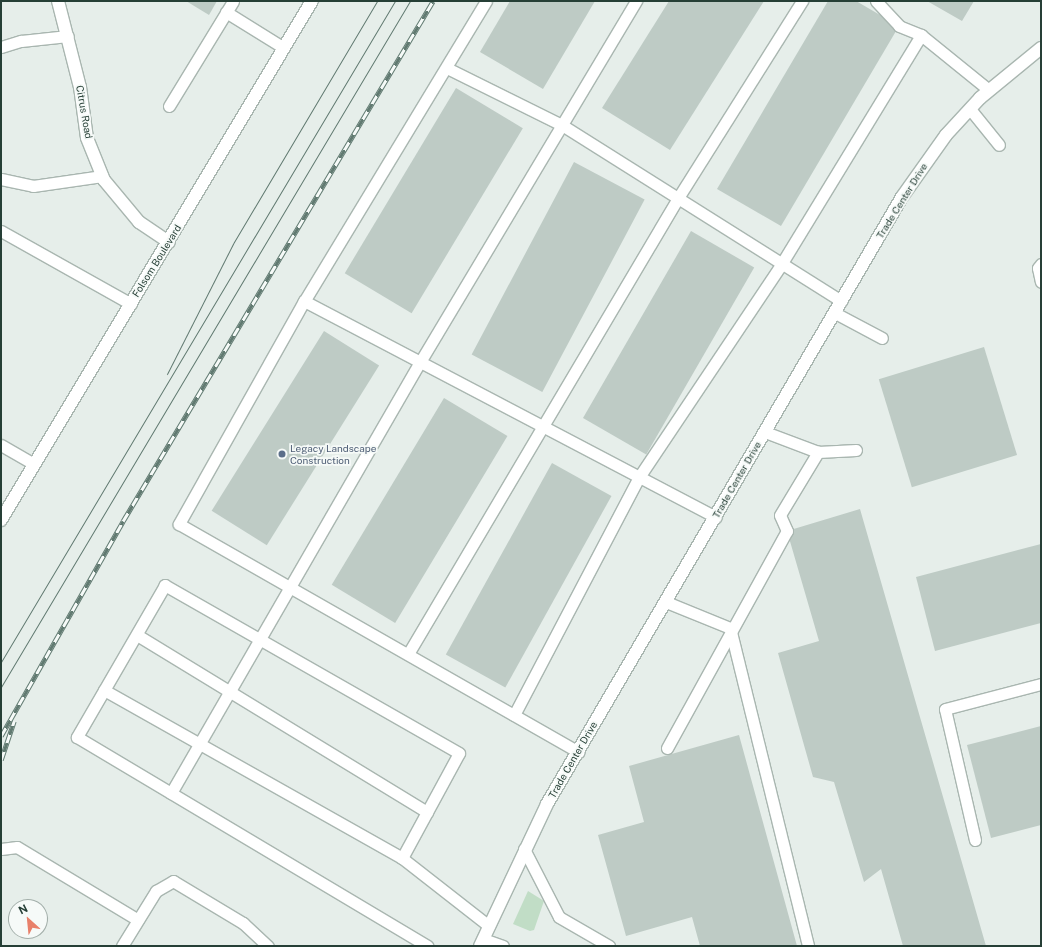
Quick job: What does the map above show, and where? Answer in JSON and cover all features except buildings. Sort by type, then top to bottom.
[{"type":"street","name":"Citrus Road","points":[[58,1],[68,36],[88,138],[102,176],[140,222],[169,242]]},
{"type":"street","name":"Folsom Boulevard","points":[[1,520],[130,304],[169,242],[312,1]]},
{"type":"street","name":"Trade Center Drive","points":[[482,942],[524,849],[578,752],[842,301],[919,173],[970,109],[989,90],[1041,48]]},
{"type":"lane","points":[[169,106],[233,1]]},
{"type":"lane","points":[[486,1],[447,68],[304,301],[179,524],[291,590],[408,654],[578,752]]},
{"type":"lane","points":[[171,794],[262,641],[420,362],[636,1]]},
{"type":"lane","points":[[408,654],[678,198],[802,1]]},
{"type":"lane","points":[[876,1],[899,26],[921,36],[989,90]]},
{"type":"lane","points":[[226,12],[284,48]]},
{"type":"lane","points":[[1,47],[22,41],[68,36]]},
{"type":"lane","points":[[514,715],[639,477],[782,263],[921,36]]},
{"type":"lane","points":[[447,68],[562,125],[842,301]]},
{"type":"lane","points":[[970,109],[999,145]]},
{"type":"lane","points":[[1,179],[33,186],[102,176]]},
{"type":"lane","points":[[1,231],[130,304]]},
{"type":"lane","points":[[1041,264],[1038,268],[1041,282]]},
{"type":"lane","points":[[304,301],[716,517]]},
{"type":"lane","points":[[835,313],[882,338]]},
{"type":"lane","points":[[765,432],[818,452],[856,450]]},
{"type":"lane","points":[[1,445],[34,464]]},
{"type":"lane","points":[[667,748],[730,628],[787,531],[780,515],[818,452]]},
{"type":"lane","points":[[402,858],[458,753],[165,585],[77,737],[427,946]]},
{"type":"lane","points":[[666,602],[730,628]]},
{"type":"lane","points":[[730,628],[808,946]]},
{"type":"lane","points":[[137,635],[232,691],[427,812]]},
{"type":"lane","points":[[975,840],[945,709],[1041,684]]},
{"type":"lane","points":[[104,690],[402,858],[489,926]]},
{"type":"lane","points":[[1,849],[17,847],[138,920]]},
{"type":"lane","points":[[524,849],[559,917],[609,946]]},
{"type":"lane","points":[[122,946],[156,890],[173,881],[243,923],[268,946]]},
{"type":"lane","points":[[482,942],[503,946]]},
{"type":"green space","points":[[528,891],[544,901],[534,930],[530,931],[513,924]]},
{"type":"tram line","points":[[167,374],[234,242],[377,1]]},
{"type":"tram line","points":[[1,662],[395,1]]},
{"type":"tram line","points":[[1,687],[410,1]]},
{"type":"railway","points":[[1,736],[123,521],[433,1]]},
{"type":"railway","points":[[1,760],[14,721]]},
{"type":"place","name":"Legacy Landscape Construction","points":[[282,454]]}]
